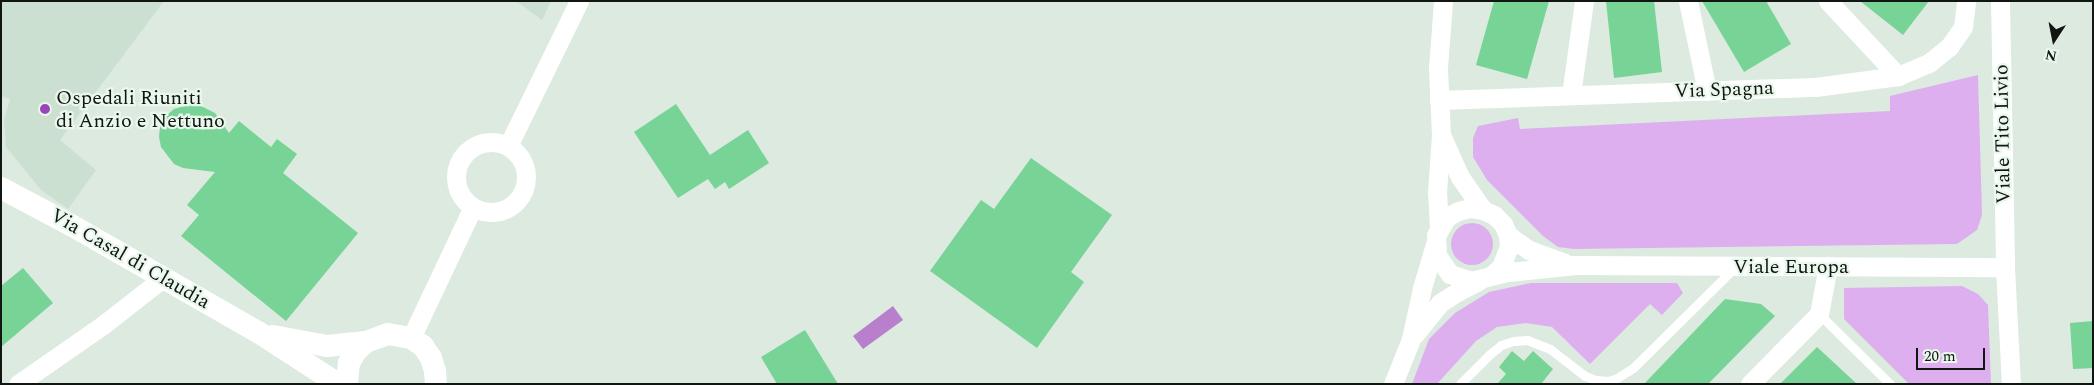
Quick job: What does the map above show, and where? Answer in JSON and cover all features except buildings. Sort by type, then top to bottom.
[{"type":"street","points":[[508,146],[578,1]]},
{"type":"street","points":[[1437,236],[1437,181],[1441,135],[1438,53],[1443,1]]},
{"type":"street","points":[[1571,95],[1584,1]]},
{"type":"street","points":[[1688,1],[1707,91]]},
{"type":"street","points":[[1828,1],[1898,76]]},
{"type":"street","name":"Via Spagna","points":[[1439,100],[1815,87],[1898,76],[1929,63],[1949,47],[1962,27],[1966,1]]},
{"type":"street","name":"Viale Tito Livio","points":[[2000,1],[2006,268],[2011,384]]},
{"type":"street","points":[[1441,135],[1460,177],[1483,210]]},
{"type":"street","points":[[486,141],[508,146],[517,152],[526,172],[522,194],[515,203],[500,210],[483,211],[464,201],[455,181],[459,160],[466,151],[486,141]]},
{"type":"street","name":"Via Casal di Claudia","points":[[1,188],[258,332],[338,384]]},
{"type":"street","points":[[436,384],[431,358],[422,346],[411,338],[473,207]]},
{"type":"street","name":"Viale Europa","points":[[1393,384],[1411,339],[1422,288],[1437,236],[1447,217],[1458,210],[1470,208],[1483,210],[1494,215],[1508,235],[1538,254],[1576,266]]},
{"type":"street","points":[[1488,277],[1501,266],[1506,257],[1508,235]]},
{"type":"street","name":"Viale Europa","points":[[1437,236],[1439,260],[1450,274],[1471,281],[1488,277],[1576,266],[2006,268]]},
{"type":"street","points":[[1750,384],[1819,314],[1828,266]]},
{"type":"street","name":"Viale Europa","points":[[1411,339],[1440,304],[1456,292],[1488,277]]},
{"type":"street","points":[[18,384],[103,325],[164,278]]},
{"type":"street","name":"Via Casal di Claudia","points":[[258,332],[316,345],[347,346],[388,334],[411,338]]},
{"type":"street","points":[[347,384],[349,363],[356,351],[366,342]]},
{"type":"lane","points":[[1460,384],[1501,345],[1513,341],[1527,340],[1550,349],[1585,376],[1608,381],[1617,378],[1634,368],[1735,267]]},
{"type":"lane","points":[[1819,314],[1890,384]]},
{"type":"shaded area","name":"Ospedali Riuniti di Anzio e Nettuno","points":[[1,1],[164,1],[60,140],[96,170],[68,209],[41,190],[6,147],[4,120],[10,99],[1,96]]},
{"type":"shaded area","points":[[516,1],[551,1],[542,20]]},
{"type":"shaded area","points":[[1978,75],[1982,215],[1977,230],[1957,244],[1574,249],[1558,247],[1543,236],[1487,180],[1473,157],[1473,138],[1478,126],[1518,118],[1520,129],[1890,111],[1890,96]]},
{"type":"shaded area","points":[[1476,223],[1484,226],[1490,232],[1493,244],[1490,256],[1484,262],[1468,265],[1460,262],[1454,256],[1451,240],[1454,232],[1460,226]]},
{"type":"shaded area","points":[[1531,283],[1677,283],[1683,293],[1662,315],[1650,304],[1590,364],[1552,327],[1526,323],[1497,327],[1476,341],[1437,384],[1412,384],[1429,339],[1455,313],[1489,292]]},
{"type":"shaded area","points":[[1962,286],[1978,294],[1988,305],[1991,384],[1909,384],[1844,319],[1844,288]]},
{"type":"shaded area","points":[[893,306],[903,320],[863,349],[853,336]]},
{"type":"place","name":"Ospedali Riuniti di Anzio e Nettuno","points":[[45,109]]}]
